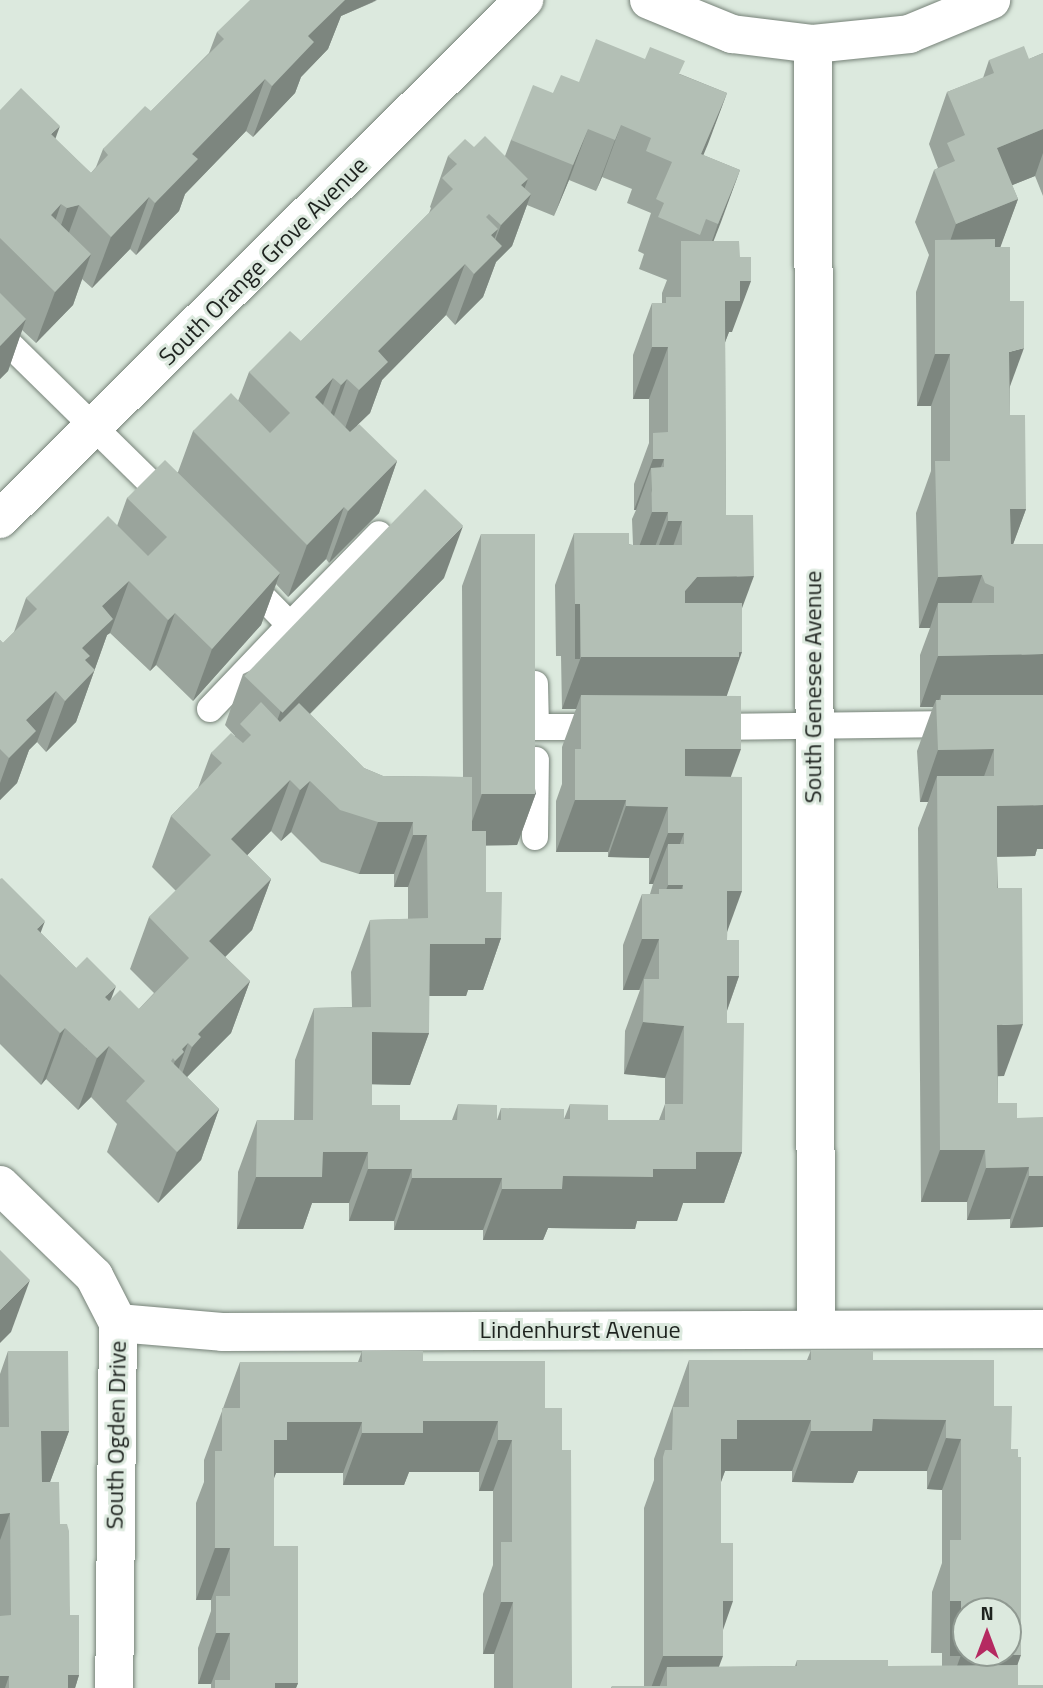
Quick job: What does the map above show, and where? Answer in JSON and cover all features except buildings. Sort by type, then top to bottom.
[{"type":"street","name":"South Orange Grove Avenue","points":[[0,519],[97,427],[524,0]]},
{"type":"street","points":[[649,0],[732,34],[813,44],[909,34],[991,0]]},
{"type":"street","name":"South Genesee Avenue","points":[[813,44],[816,1329]]},
{"type":"street","name":"South Ogden Drive","points":[[0,1185],[94,1276],[118,1323],[114,1688]]},
{"type":"street","name":"Lindenhurst Avenue","points":[[118,1323],[222,1332],[1043,1329]]},
{"type":"lane","points":[[0,335],[97,427],[188,520]]},
{"type":"lane","points":[[210,709],[379,534]]},
{"type":"lane","points":[[225,558],[290,625]]},
{"type":"lane","points":[[535,661],[535,837]]},
{"type":"lane","points":[[681,727],[989,724]]},
{"type":"lane","points":[[536,727],[628,727]]}]
